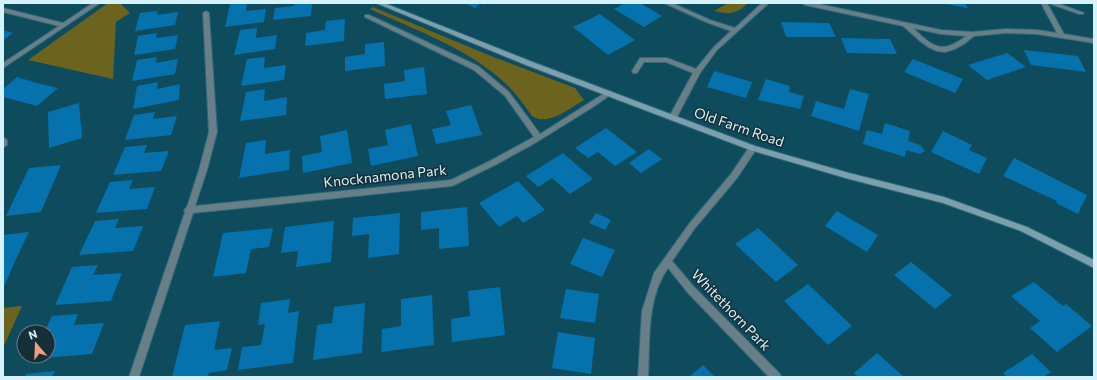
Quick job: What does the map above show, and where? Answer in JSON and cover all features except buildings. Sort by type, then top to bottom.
[{"type":"street","points":[[3,66],[97,3]]},
{"type":"street","name":"Old Farm Road","points":[[379,3],[528,63],[753,148],[849,176],[944,200],[1024,229],[1094,264]]},
{"type":"street","points":[[667,3],[708,21],[735,30]]},
{"type":"street","points":[[673,117],[697,72],[715,49],[766,3]]},
{"type":"street","points":[[805,3],[941,32],[972,34],[1006,31],[1061,35],[1094,41]]},
{"type":"street","points":[[1044,3],[1061,35]]},
{"type":"street","points":[[1051,3],[1081,13]]},
{"type":"street","points":[[3,10],[63,25]]},
{"type":"street","points":[[134,377],[188,210],[203,170],[213,132],[206,13]]},
{"type":"street","points":[[367,16],[438,48],[476,68],[507,94],[538,137]]},
{"type":"street","points":[[906,25],[929,46],[939,50],[946,50],[965,40],[972,34]]},
{"type":"street","points":[[635,71],[642,60],[667,60],[697,72]]},
{"type":"street","name":"Knocknamona Park","points":[[188,210],[452,183],[485,168],[573,117],[610,93]]},
{"type":"street","points":[[3,140],[3,145]]},
{"type":"street","points":[[642,377],[646,311],[657,276],[692,226],[734,176],[753,148]]},
{"type":"street","name":"Whitethorn Park","points":[[667,260],[691,290],[776,377]]},
{"type":"shaded area","points":[[108,3],[120,3],[130,13],[116,22],[113,79],[28,60]]},
{"type":"shaded area","points":[[728,3],[748,3],[733,13],[714,11]]},
{"type":"shaded area","points":[[373,7],[491,56],[575,88],[584,100],[552,118],[538,119],[532,116],[504,82],[474,59],[457,49],[370,9]]},
{"type":"shaded area","points":[[22,306],[3,348],[3,308]]}]
